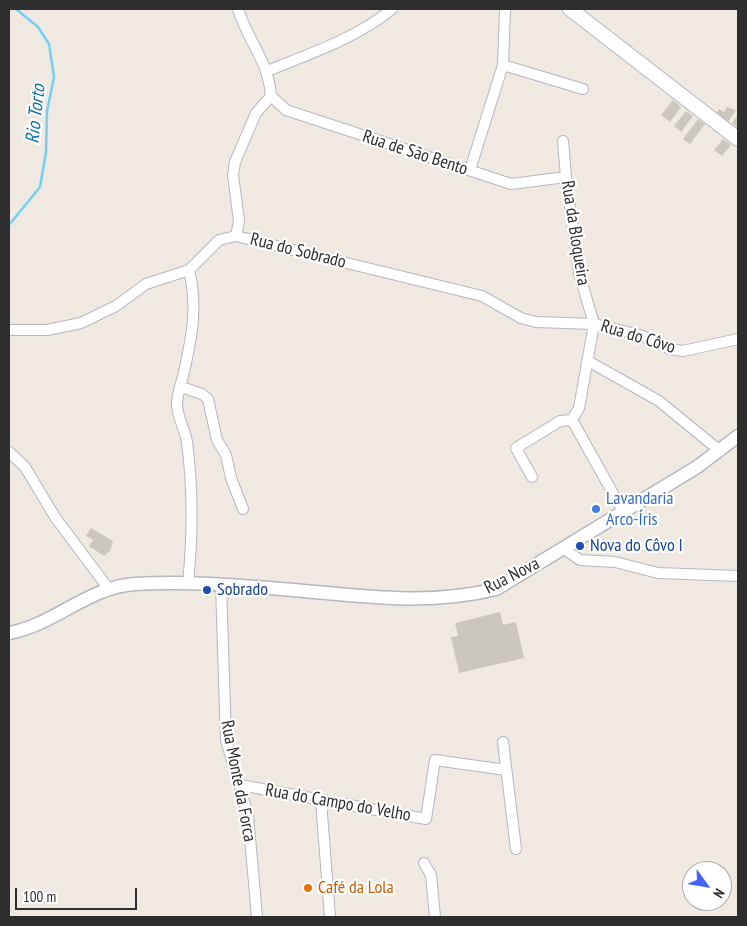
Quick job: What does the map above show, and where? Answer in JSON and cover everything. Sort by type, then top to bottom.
[{"type":"main road","points":[[570,9],[738,139]]},
{"type":"street","points":[[238,9],[245,29],[267,71],[271,96]]},
{"type":"street","points":[[267,71],[318,50],[380,18],[392,9]]},
{"type":"street","points":[[470,170],[503,65],[505,9]]},
{"type":"street","points":[[503,65],[583,88]]},
{"type":"street","name":"Rua de São Bento","points":[[271,96],[286,110],[511,184],[566,177]]},
{"type":"street","name":"Rua do Sobrado","points":[[271,96],[256,113],[235,162],[233,175],[239,221],[236,236],[482,296]]},
{"type":"street","name":"Rua da Bloqueira","points":[[563,141],[579,273],[594,324]]},
{"type":"street","points":[[9,330],[47,330],[82,324],[116,306],[146,284],[189,270],[219,240],[236,236]]},
{"type":"street","points":[[188,583],[192,544],[193,498],[187,442],[179,419],[177,402],[194,325],[193,287],[189,270]]},
{"type":"street","name":"Rua do Côvo","points":[[482,296],[521,318],[536,322],[594,324],[640,335],[670,349],[683,351],[738,340]]},
{"type":"street","points":[[572,420],[579,408],[594,324]]},
{"type":"street","points":[[588,361],[659,402],[720,451]]},
{"type":"street","points":[[181,387],[202,394],[208,399],[217,440],[226,455],[231,478],[243,509]]},
{"type":"street","points":[[532,477],[516,448],[560,421],[572,420]]},
{"type":"street","points":[[572,420],[624,513]]},
{"type":"street","name":"Rua Nova","points":[[9,633],[38,623],[108,588],[132,584],[188,583],[221,585],[375,599],[458,597],[496,589],[624,513],[736,442]]},
{"type":"street","points":[[9,452],[25,467],[55,517],[108,588]]},
{"type":"street","points":[[564,549],[580,560],[615,562],[658,573],[738,576]]},
{"type":"street","name":"Rua Monte da Forca","points":[[221,585],[226,740],[248,815],[257,917]]},
{"type":"street","points":[[502,742],[516,849]]},
{"type":"street","name":"Rua do Campo do Velho","points":[[240,785],[426,820],[435,760],[506,770]]},
{"type":"street","points":[[321,801],[330,917]]},
{"type":"street","points":[[424,863],[431,875],[435,917]]},
{"type":"building","points":[[673,100],[681,107],[670,122],[661,115]]},
{"type":"building","points":[[727,107],[736,110],[728,122],[721,118],[722,116],[716,114],[719,109],[724,112]]},
{"type":"building","points":[[686,111],[693,116],[681,132],[674,126]]},
{"type":"building","points":[[738,115],[738,128],[732,123]]},
{"type":"building","points":[[698,119],[705,124],[690,144],[683,139]]},
{"type":"building","points":[[723,139],[731,145],[722,156],[714,150]]},
{"type":"building","points":[[91,528],[113,541],[110,551],[104,556],[89,546],[93,540],[86,536]]},
{"type":"building","points":[[500,612],[503,625],[516,622],[524,658],[459,673],[451,637],[458,636],[455,623]]},
{"type":"waterway","name":"Rio Torto","points":[[9,225],[40,187],[46,152],[47,111],[54,77],[49,44],[38,27],[16,9]]},
{"type":"place","name":"Lavandaria Arco-Íris","points":[[596,509]]},
{"type":"place","name":"Nova do Côvo I","points":[[580,546]]},
{"type":"place","name":"Sobrado","points":[[207,590]]},
{"type":"place","name":"Café da Lola","points":[[308,888]]}]
